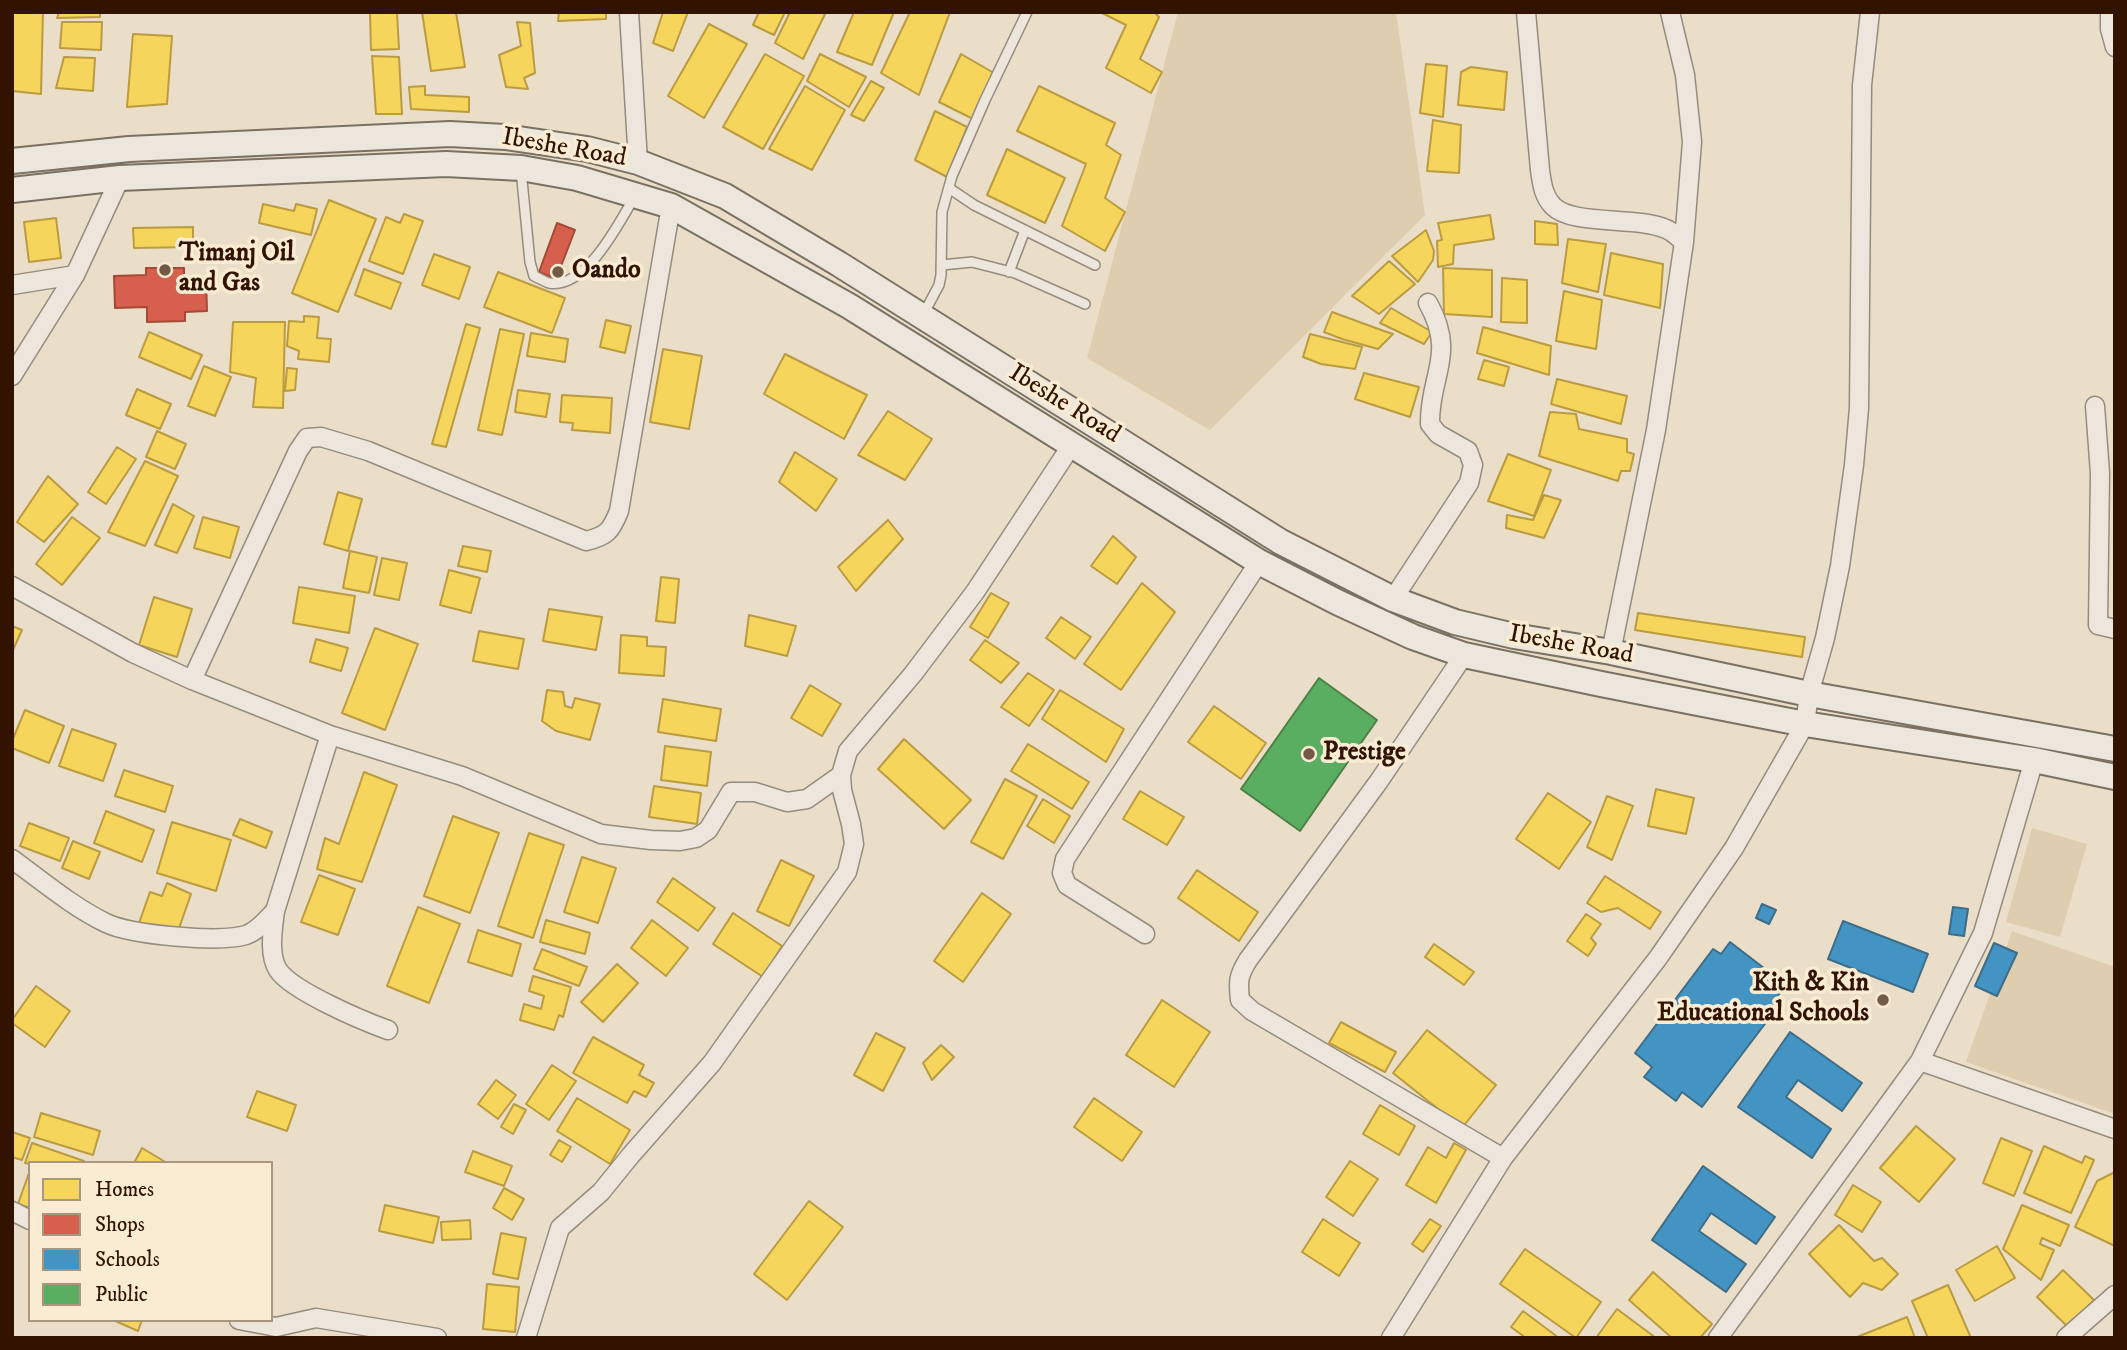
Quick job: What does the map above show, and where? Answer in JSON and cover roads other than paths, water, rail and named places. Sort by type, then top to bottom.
[{"type":"main road","name":"Ibeshe Road","points":[[12,162],[129,149],[450,134],[505,137],[587,149],[638,162],[725,196],[922,316],[1281,542],[1393,599],[1455,622],[1514,636],[1611,652],[1810,694],[2115,749]]},
{"type":"main road","name":"Ibeshe Road","points":[[12,190],[120,177],[446,164],[521,168],[578,178],[636,194],[671,206],[849,306],[1259,562],[1388,626],[1464,655],[1601,684],[1805,723],[2034,760],[2115,777]]},
{"type":"street","points":[[629,12],[638,162]]},
{"type":"street","points":[[1526,12],[1540,170],[1544,191],[1554,207],[1579,217],[1651,224],[1667,229],[1684,242]]},
{"type":"street","points":[[1611,652],[1656,430],[1684,242],[1692,142],[1691,121],[1685,75],[1670,12]]},
{"type":"street","points":[[1391,1338],[1503,1158],[1665,947],[1734,848],[1805,723],[1840,566],[1854,465],[1859,408],[1863,85],[1870,12]]},
{"type":"street","points":[[2110,12],[2110,29],[2115,47]]},
{"type":"street","points":[[12,376],[75,275],[120,177]]},
{"type":"street","points":[[192,680],[298,451],[307,438],[321,436],[368,451],[586,541],[602,537],[613,525],[618,511],[671,206]]},
{"type":"street","points":[[12,285],[75,275]]},
{"type":"street","points":[[1393,599],[1469,483],[1473,465],[1468,451],[1438,434],[1430,424],[1429,410],[1441,367],[1442,346],[1438,320],[1429,303]]},
{"type":"street","points":[[2095,405],[2108,476],[2098,625],[2115,629]]},
{"type":"street","points":[[526,1338],[560,1228],[601,1192],[712,1063],[847,872],[854,844],[841,775],[848,751],[913,674],[975,592],[1071,446]]},
{"type":"street","points":[[1145,934],[1067,885],[1062,873],[1065,859],[1259,562]]},
{"type":"street","points":[[12,586],[133,653],[192,680],[330,735],[462,776],[601,834],[631,839],[680,841],[696,838],[708,830],[731,792],[755,792],[787,802],[807,799],[841,775]]},
{"type":"street","points":[[1464,655],[1379,781],[1248,960],[1239,974],[1238,987],[1240,1000],[1252,1011],[1503,1158]]},
{"type":"street","points":[[330,735],[275,911],[275,962],[279,971],[307,992],[388,1030]]},
{"type":"street","points":[[1718,1338],[1920,1061],[1983,933],[2034,760]]},
{"type":"street","points":[[12,859],[82,909],[109,924],[146,933],[212,938],[246,935],[259,927],[275,911]]},
{"type":"street","points":[[1920,1061],[2115,1129]]},
{"type":"street","points":[[12,1211],[28,1219]]},
{"type":"street","points":[[2066,1338],[2115,1295]]},
{"type":"street","points":[[251,1322],[276,1326],[316,1318],[437,1338]]},
{"type":"lane","points":[[922,316],[939,285],[942,265],[942,212],[948,188],[985,100],[1027,12]]},
{"type":"lane","points":[[521,168],[530,262],[534,276],[549,283],[565,283],[585,269],[606,244],[636,194]]},
{"type":"lane","points":[[948,188],[974,205],[1095,265]]},
{"type":"lane","points":[[1009,272],[1025,230]]},
{"type":"lane","points":[[942,265],[972,262],[1009,272],[1085,304]]},
{"type":"place","name":"Timanj Oil and Gas","points":[[165,270]]},
{"type":"place","name":"Oando","points":[[558,272]]},
{"type":"place","name":"Prestige","points":[[1309,754]]},
{"type":"place","name":"Kith & Kin Educational Schools","points":[[1883,1000]]}]
